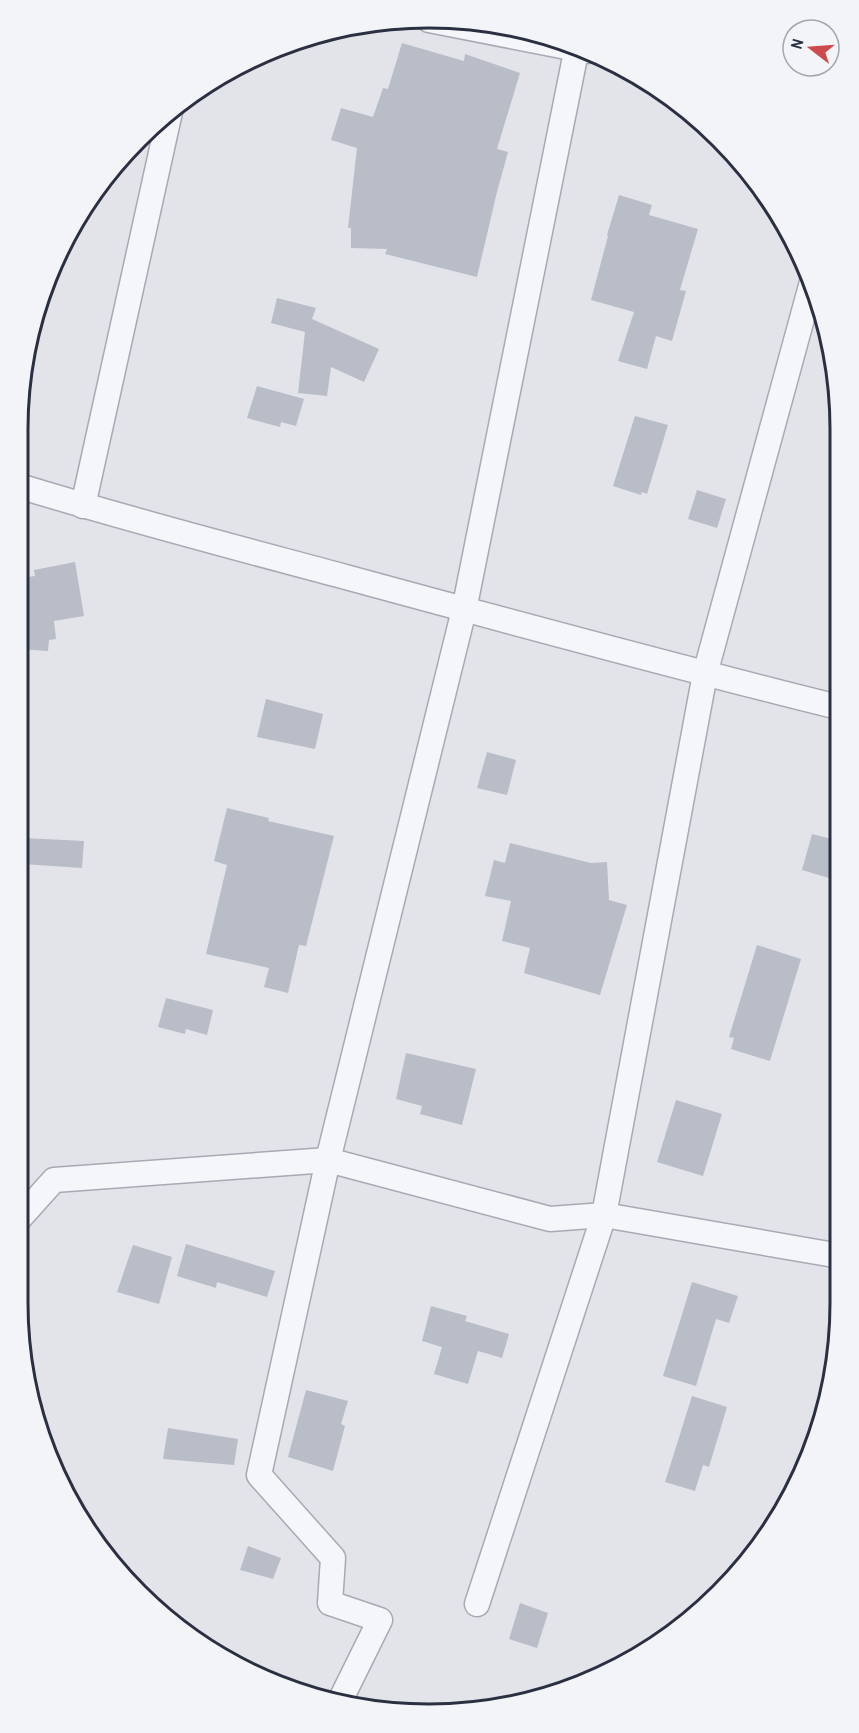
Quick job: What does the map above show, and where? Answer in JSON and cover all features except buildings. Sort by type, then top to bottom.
[{"type":"street","points":[[343,1695],[380,1620],[330,1602],[333,1558],[259,1475],[328,1160],[464,610],[578,57]]},
{"type":"street","points":[[83,506],[167,127]]},
{"type":"street","points":[[477,1604],[604,1215],[705,674],[808,298]]},
{"type":"street","points":[[28,489],[83,506],[464,610],[830,705]]},
{"type":"street","points":[[28,1209],[54,1180],[328,1160],[550,1219],[604,1215],[830,1254]]}]
